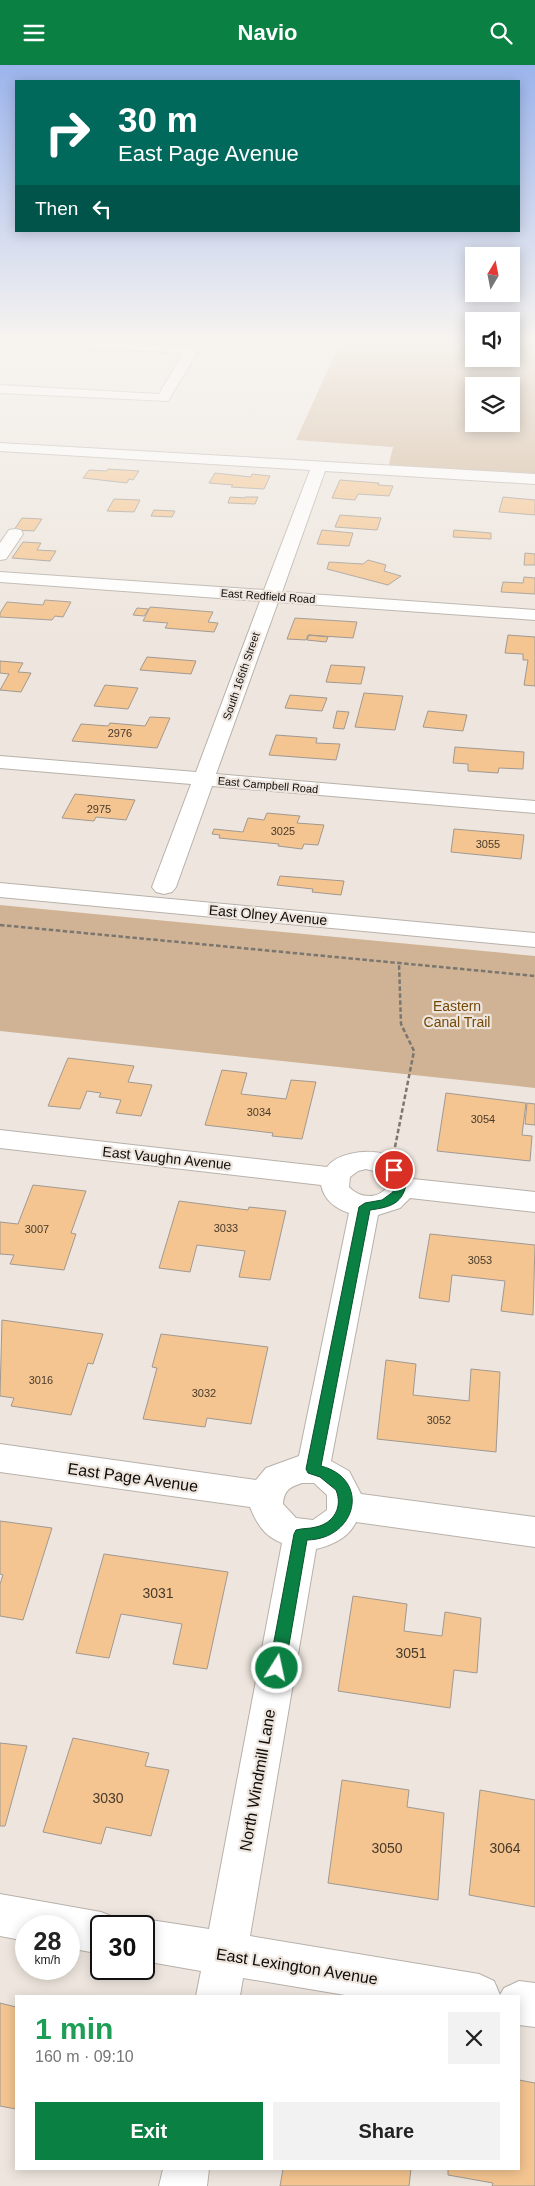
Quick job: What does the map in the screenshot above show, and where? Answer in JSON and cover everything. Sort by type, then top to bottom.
[{"type":"street","points":[[0,447],[535,479]]},
{"type":"street","name":"South 166th Street","points":[[164,887],[319,466]]},
{"type":"street","points":[[0,555],[15,534]]},
{"type":"street","points":[[0,564],[21,564],[63,569],[69,573],[65,582]]},
{"type":"street","name":"East Redfield Road","points":[[0,577],[535,615]]},
{"type":"street","name":"East Campbell Road","points":[[0,762],[535,807]]},
{"type":"street","name":"East Olney Avenue","points":[[0,890],[535,941]]},
{"type":"street","name":"East Vaughn Avenue","points":[[0,1139],[333,1177]]},
{"type":"street","points":[[394,1176],[393,1199],[385,1204],[365,1207],[355,1205],[339,1197],[332,1184],[333,1177],[338,1170],[355,1161],[377,1161],[394,1176],[535,1202]]},
{"type":"street","points":[[313,1469],[365,1207]]},
{"type":"street","name":"East Page Avenue","points":[[0,1458],[266,1495]]},
{"type":"street","points":[[300,1469],[313,1469],[324,1472],[342,1486],[346,1495],[346,1506],[343,1515],[336,1524],[326,1531],[314,1534],[301,1534],[282,1528],[269,1516],[265,1506],[266,1495],[270,1485],[283,1474],[300,1469]]},
{"type":"street","points":[[346,1506],[535,1532]]},
{"type":"street","name":"North Windmill Lane","points":[[218,1995],[301,1534]]},
{"type":"street","points":[[0,1915],[15,1918]]},
{"type":"street","name":"East Lexington Avenue","points":[[155,1942],[473,1995]]},
{"type":"street","points":[[520,2003],[535,2005]]},
{"type":"street","points":[[183,2186],[186,2170]]},
{"type":"path","points":[[0,925],[535,976]]},
{"type":"path","points":[[394,1176],[397,1142],[414,1051],[401,1024],[399,963]]},
{"type":"green space","points":[[296,440],[535,440],[535,479],[388,468],[393,447]]},
{"type":"green space","name":"Eastern Canal Trail","points":[[0,905],[535,956],[535,1088],[0,1031]]},
{"type":"building","points":[[108,469],[139,471],[133,480],[129,479],[127,483],[83,478],[89,470],[107,471]]},
{"type":"building","points":[[215,473],[251,477],[252,474],[270,476],[264,489],[231,487],[233,485],[209,483]]},
{"type":"building","points":[[340,480],[393,486],[389,496],[358,494],[355,500],[332,498]]},
{"type":"building","points":[[230,497],[258,497],[255,504],[228,503]]},
{"type":"building","points":[[503,497],[535,500],[535,515],[499,512]]},
{"type":"building","points":[[114,499],[140,500],[134,512],[107,511]]},
{"type":"building","points":[[154,510],[175,511],[172,517],[151,516]]},
{"type":"building","points":[[340,515],[381,518],[377,530],[335,527]]},
{"type":"building","points":[[22,518],[42,519],[34,531],[14,530]]},
{"type":"building","points":[[322,530],[353,533],[349,546],[317,544]]},
{"type":"building","points":[[454,530],[491,533],[491,539],[453,537]]},
{"type":"building","points":[[23,542],[41,543],[37,550],[56,551],[50,561],[12,558]]},
{"type":"building","points":[[525,553],[535,554],[535,565],[524,565]]},
{"type":"building","points":[[368,560],[386,565],[384,571],[401,576],[388,585],[327,569],[329,562],[363,564]]},
{"type":"building","points":[[524,577],[535,578],[535,594],[501,592],[503,582],[523,583]]},
{"type":"building","points":[[45,600],[71,602],[63,617],[55,616],[52,620],[0,617],[0,613],[7,602],[43,605]]},
{"type":"building","points":[[150,607],[213,612],[208,622],[218,623],[214,632],[165,628],[168,623],[143,621]]},
{"type":"building","points":[[137,608],[149,609],[144,616],[133,615]]},
{"type":"building","points":[[295,618],[357,622],[353,638],[308,635],[306,640],[287,639]]},
{"type":"building","points":[[309,635],[328,637],[326,642],[307,640]]},
{"type":"building","points":[[508,635],[535,637],[535,686],[524,685],[528,660],[523,660],[523,654],[505,653]]},
{"type":"building","points":[[147,657],[196,661],[191,674],[140,670]]},
{"type":"building","points":[[0,661],[23,663],[18,672],[31,673],[21,692],[0,690],[9,674],[0,673]]},
{"type":"building","points":[[331,665],[365,667],[361,684],[326,682]]},
{"type":"building","points":[[105,685],[138,688],[128,709],[94,706]]},
{"type":"building","points":[[364,693],[403,696],[395,730],[355,727]]},
{"type":"building","points":[[290,695],[327,698],[322,711],[285,708]]},
{"type":"building","points":[[337,711],[349,712],[344,729],[333,728]]},
{"type":"building","points":[[428,711],[467,715],[463,731],[423,727]]},
{"type":"building","points":[[150,717],[170,718],[157,748],[72,741],[81,724],[108,726],[110,723],[145,726]]},
{"type":"building","points":[[276,735],[317,738],[316,743],[340,744],[336,760],[269,755]]},
{"type":"building","points":[[455,747],[524,752],[523,769],[499,768],[498,773],[468,771],[468,764],[453,763]]},
{"type":"building","points":[[75,794],[135,800],[126,820],[96,817],[94,821],[62,818]]},
{"type":"building","points":[[267,813],[300,816],[297,823],[324,825],[318,845],[304,844],[302,849],[278,846],[279,844],[219,838],[220,835],[212,834],[214,829],[243,832],[248,818],[264,820]]},
{"type":"building","points":[[454,829],[524,835],[521,859],[451,852]]},
{"type":"building","points":[[280,876],[344,881],[341,895],[312,892],[313,889],[277,885]]},
{"type":"building","points":[[68,1058],[134,1066],[128,1082],[152,1085],[141,1116],[116,1113],[121,1100],[99,1097],[101,1093],[87,1091],[80,1109],[48,1106]]},
{"type":"building","points":[[222,1070],[247,1073],[241,1094],[286,1099],[291,1080],[316,1082],[302,1139],[272,1136],[273,1133],[205,1125]]},
{"type":"building","points":[[446,1093],[526,1103],[522,1135],[532,1136],[530,1161],[437,1151]]},
{"type":"building","points":[[527,1103],[535,1104],[535,1125],[525,1124]]},
{"type":"building","points":[[33,1185],[86,1191],[71,1233],[76,1234],[64,1270],[10,1264],[14,1255],[0,1254],[0,1222],[18,1224]]},
{"type":"building","points":[[179,1201],[248,1210],[249,1207],[286,1211],[270,1280],[239,1277],[245,1251],[197,1245],[190,1272],[159,1268]]},
{"type":"building","points":[[430,1234],[535,1245],[533,1315],[501,1311],[505,1281],[452,1275],[449,1302],[419,1298]]},
{"type":"building","points":[[2,1320],[103,1334],[93,1364],[88,1363],[71,1415],[11,1406],[14,1398],[0,1396]]},
{"type":"building","points":[[161,1334],[268,1347],[251,1424],[207,1418],[205,1427],[143,1419],[157,1368],[152,1367]]},
{"type":"building","points":[[386,1360],[416,1364],[413,1395],[469,1401],[471,1369],[500,1372],[496,1452],[377,1439]]},
{"type":"building","points":[[0,1521],[52,1528],[23,1620],[0,1616],[0,1584],[3,1575],[0,1574]]},
{"type":"building","points":[[104,1554],[228,1572],[207,1669],[173,1664],[182,1624],[121,1614],[109,1658],[76,1653]]},
{"type":"building","points":[[353,1596],[407,1604],[404,1631],[442,1636],[445,1612],[481,1618],[477,1673],[454,1670],[450,1708],[338,1691]]},
{"type":"building","points":[[73,1738],[149,1753],[145,1766],[169,1770],[151,1836],[106,1827],[101,1844],[43,1832]]},
{"type":"building","points":[[0,1743],[27,1746],[5,1826],[0,1826]]},
{"type":"building","points":[[342,1780],[409,1790],[407,1807],[444,1813],[438,1900],[328,1883]]},
{"type":"building","points":[[480,1790],[535,1800],[535,1907],[469,1895]]},
{"type":"building","points":[[0,2003],[15,2007],[15,2109],[0,2106]]},
{"type":"building","points":[[520,2080],[535,2083],[535,2186],[492,2186],[493,2183],[448,2175],[448,2170],[520,2170]]},
{"type":"building","points":[[283,2170],[411,2170],[409,2186],[280,2186]]},
{"type":"route","points":[[277,1668],[301,1534],[314,1534],[326,1531],[336,1524],[343,1515],[346,1506],[346,1495],[342,1486],[324,1472],[313,1469],[365,1207],[385,1204],[398,1193],[401,1181],[394,1170]]}]
